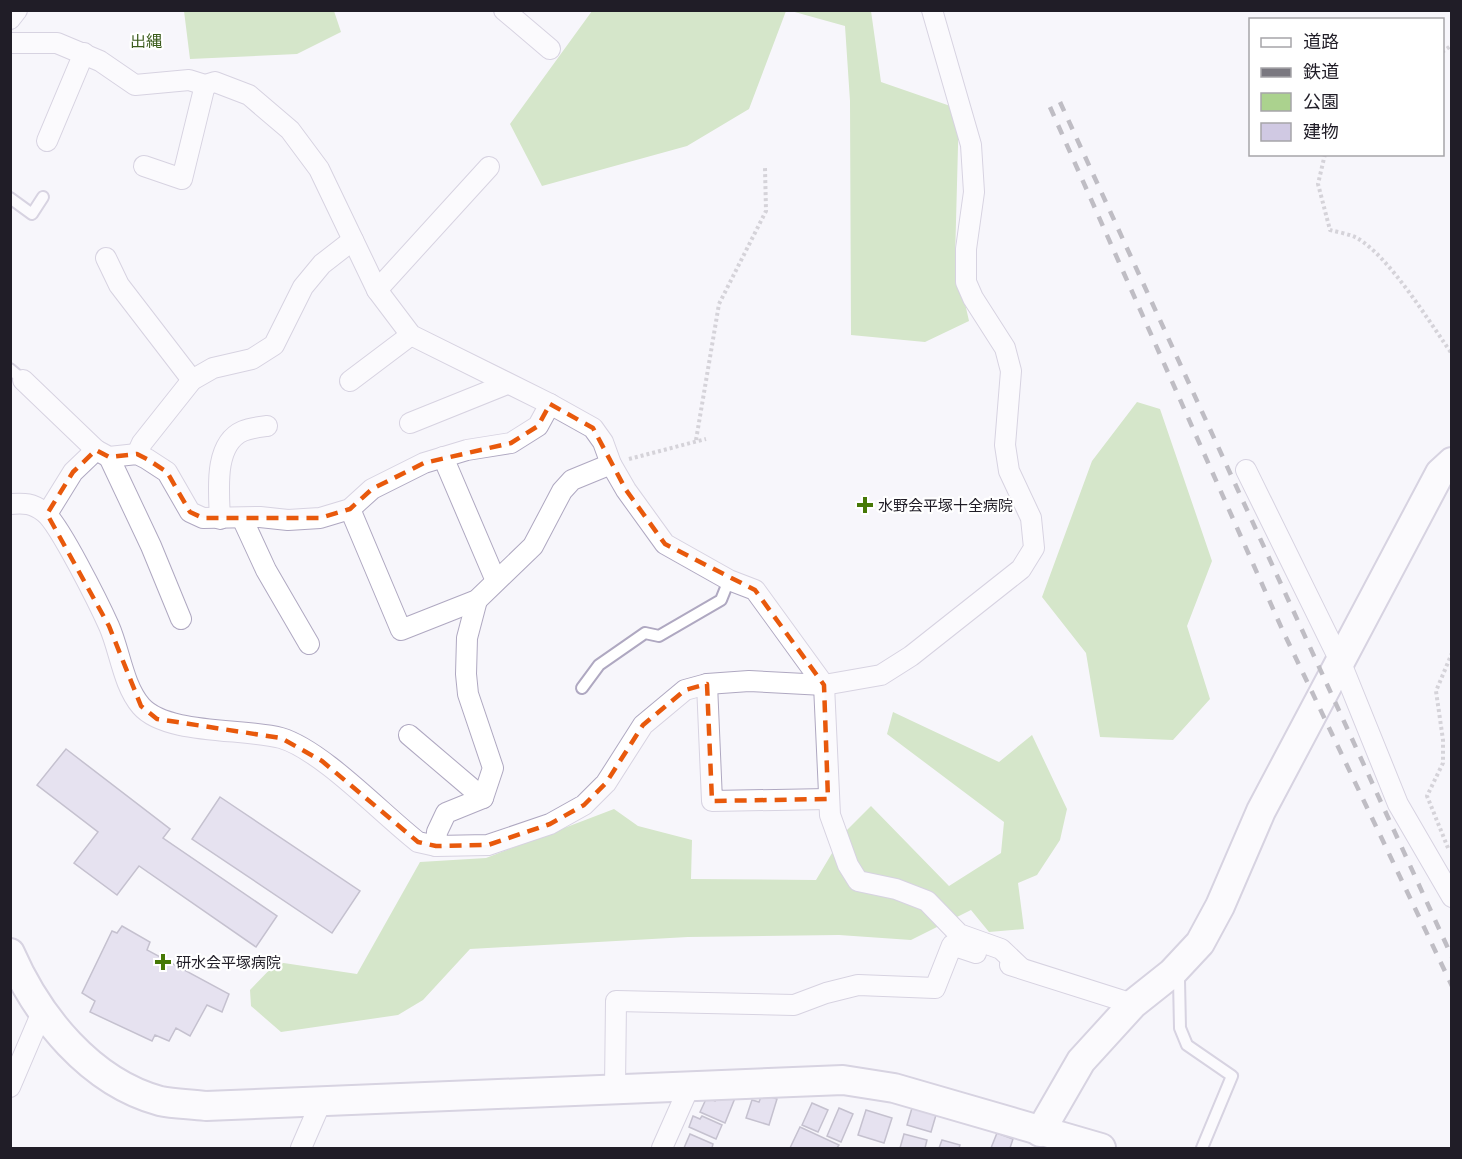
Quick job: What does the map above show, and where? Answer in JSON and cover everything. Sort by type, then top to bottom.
[{"type":"street","points":[[10,20],[17,10]]},
{"type":"street","points":[[504,10],[550,49]]},
{"type":"street","points":[[10,504],[30,503],[47,514],[70,549],[109,626],[132,691],[141,706],[157,719],[206,729],[281,738],[322,761],[418,842],[436,846],[488,845],[549,824],[584,804],[606,783],[643,725],[685,690],[707,684],[749,681],[824,685],[881,675],[911,656],[1021,569],[1034,548],[1031,518],[1009,471],[1005,445],[1011,372],[1005,348],[973,298],[966,282],[966,249],[974,192],[971,145],[932,10]]},
{"type":"street","points":[[10,43],[57,43],[84,53],[135,85],[189,80],[205,85],[215,82],[249,95],[290,130],[319,169],[377,290],[411,335],[550,404],[593,428],[603,442],[610,464],[665,544],[729,580],[755,590],[824,685],[830,815],[848,865],[858,880],[896,889],[927,901],[959,934],[1001,949],[1021,968]]},
{"type":"street","points":[[48,141],[84,53]]},
{"type":"street","points":[[144,166],[182,179],[205,85]]},
{"type":"street","points":[[377,290],[489,167]]},
{"type":"street","points":[[137,454],[142,443],[192,380],[213,368],[252,359],[274,345],[303,287],[322,264],[353,240]]},
{"type":"street","points":[[106,258],[119,285],[192,380]]},
{"type":"street","points":[[350,381],[411,335]]},
{"type":"street","points":[[17,374],[102,453],[151,546],[181,619]]},
{"type":"street","points":[[410,423],[507,384]]},
{"type":"street","points":[[47,514],[73,472],[102,453],[137,454],[167,472],[190,512],[203,518],[320,518],[350,509],[372,489],[424,463],[511,443],[538,426],[550,404]]},
{"type":"street","points":[[219,519],[219,473],[226,448],[234,436],[244,430],[267,426]]},
{"type":"street","points":[[443,457],[496,581]]},
{"type":"street","points":[[1036,1140],[1081,1061],[1133,1004],[1172,973],[1200,943],[1215,916],[1261,811],[1440,473],[1452,462]]},
{"type":"street","points":[[350,509],[401,630],[477,600],[533,546],[562,491],[572,480],[610,464]]},
{"type":"street","points":[[1246,470],[1341,663],[1398,804],[1452,897]]},
{"type":"street","points":[[242,519],[266,570],[309,644]]},
{"type":"street","points":[[477,600],[467,638],[466,674],[468,694],[492,768],[483,798]]},
{"type":"street","points":[[707,684],[712,801],[828,799]]},
{"type":"street","points":[[408,735],[483,798]]},
{"type":"street","points":[[436,846],[437,832],[446,813],[483,798]]},
{"type":"street","points":[[615,1088],[618,1027],[616,1001],[794,1005],[826,993],[858,985],[935,988],[952,945],[1133,1004]]},
{"type":"street","points":[[10,953],[42,1012],[82,1057],[123,1085],[160,1101],[206,1106],[690,1084],[843,1080],[894,1088],[1036,1140],[1101,1149]]},
{"type":"street","points":[[10,1087],[42,1012]]},
{"type":"street","points":[[662,1149],[690,1084]]},
{"type":"street","points":[[301,1149],[321,1102]]},
{"type":"lane","points":[[10,198],[32,214],[43,197]]},
{"type":"lane","points":[[582,688],[599,665],[645,633],[659,636],[721,600],[729,580]]},
{"type":"lane","points":[[1172,973],[1179,980],[1180,1028],[1187,1045],[1232,1076],[1202,1149]]},
{"type":"path","points":[[1325,156],[1318,184],[1330,230],[1357,238],[1385,263],[1415,300],[1452,354]]},
{"type":"path","points":[[696,440],[719,304],[766,211],[765,168]]},
{"type":"path","points":[[610,464],[706,439]]},
{"type":"path","points":[[1452,653],[1436,691],[1443,740],[1443,763],[1427,796],[1452,858]]},
{"type":"highlighted area","points":[[550,404],[593,428],[626,490],[665,544],[755,590],[824,685],[828,799],[712,801],[707,684],[685,690],[643,725],[606,783],[584,805],[550,824],[488,845],[436,846],[418,842],[322,761],[281,738],[157,719],[141,706],[109,626],[47,514],[73,472],[96,450],[109,457],[137,454],[147,459],[167,472],[190,512],[203,518],[320,518],[350,509],[372,489],[424,463],[511,443],[538,426]]},
{"type":"green space","points":[[184,11],[334,11],[341,32],[297,54],[190,59]]},
{"type":"green space","points":[[592,11],[786,11],[749,109],[687,146],[542,186],[510,124]]},
{"type":"green space","points":[[791,11],[871,11],[881,82],[959,109],[955,259],[969,321],[925,342],[851,335],[850,101],[845,26]]},
{"type":"green space","points":[[1137,402],[1160,409],[1212,561],[1187,626],[1210,699],[1173,740],[1100,737],[1086,653],[1042,597],[1092,461]]},
{"type":"green space","points":[[893,712],[999,762],[1032,735],[1067,809],[1060,840],[1037,875],[1018,883],[1024,929],[989,932],[971,910],[911,940],[839,935],[688,937],[470,949],[423,1000],[398,1015],[281,1032],[251,1006],[250,990],[277,962],[357,974],[420,862],[486,858],[614,809],[638,826],[692,840],[691,879],[816,880],[844,833],[871,806],[949,886],[1001,853],[1004,822],[887,734]]},
{"type":"building","points":[[66,749],[170,829],[163,838],[277,916],[256,947],[139,866],[117,895],[74,863],[98,832],[37,785]]},
{"type":"building","points":[[220,797],[360,891],[332,933],[192,839]]},
{"type":"building","points":[[122,926],[150,942],[147,950],[229,994],[222,1012],[207,1005],[190,1036],[176,1028],[169,1041],[155,1035],[152,1041],[90,1012],[95,1001],[82,993],[112,931],[117,933]]},
{"type":"building","points":[[762,1094],[777,1099],[769,1125],[746,1118],[752,1100],[759,1102]]},
{"type":"building","points":[[717,1095],[735,1098],[725,1123],[700,1112],[707,1097],[715,1101]]},
{"type":"building","points":[[812,1103],[828,1110],[818,1132],[802,1125]]},
{"type":"building","points":[[839,1108],[853,1114],[841,1142],[827,1136]]},
{"type":"building","points":[[912,1108],[936,1115],[931,1132],[907,1125]]},
{"type":"building","points":[[866,1110],[892,1118],[884,1143],[858,1135]]},
{"type":"building","points":[[693,1116],[700,1119],[702,1116],[722,1125],[716,1139],[689,1127]]},
{"type":"building","points":[[800,1127],[839,1145],[837,1148],[790,1148]]},
{"type":"building","points":[[997,1133],[1013,1139],[1010,1148],[991,1148]]},
{"type":"building","points":[[690,1134],[713,1144],[712,1148],[684,1148]]},
{"type":"building","points":[[904,1134],[927,1140],[925,1148],[900,1148]]},
{"type":"building","points":[[942,1140],[960,1145],[959,1148],[939,1148]]},
{"type":"railway","points":[[1060,102],[1452,957]]},
{"type":"railway","points":[[1050,107],[1282,629],[1452,986]]},
{"type":"place","name":"水野会平塚十全病院","points":[[865,505]]},
{"type":"place","name":"研水会平塚病院","points":[[163,962]]},
{"type":"district","name":"出縄","points":[[146,41]]}]
